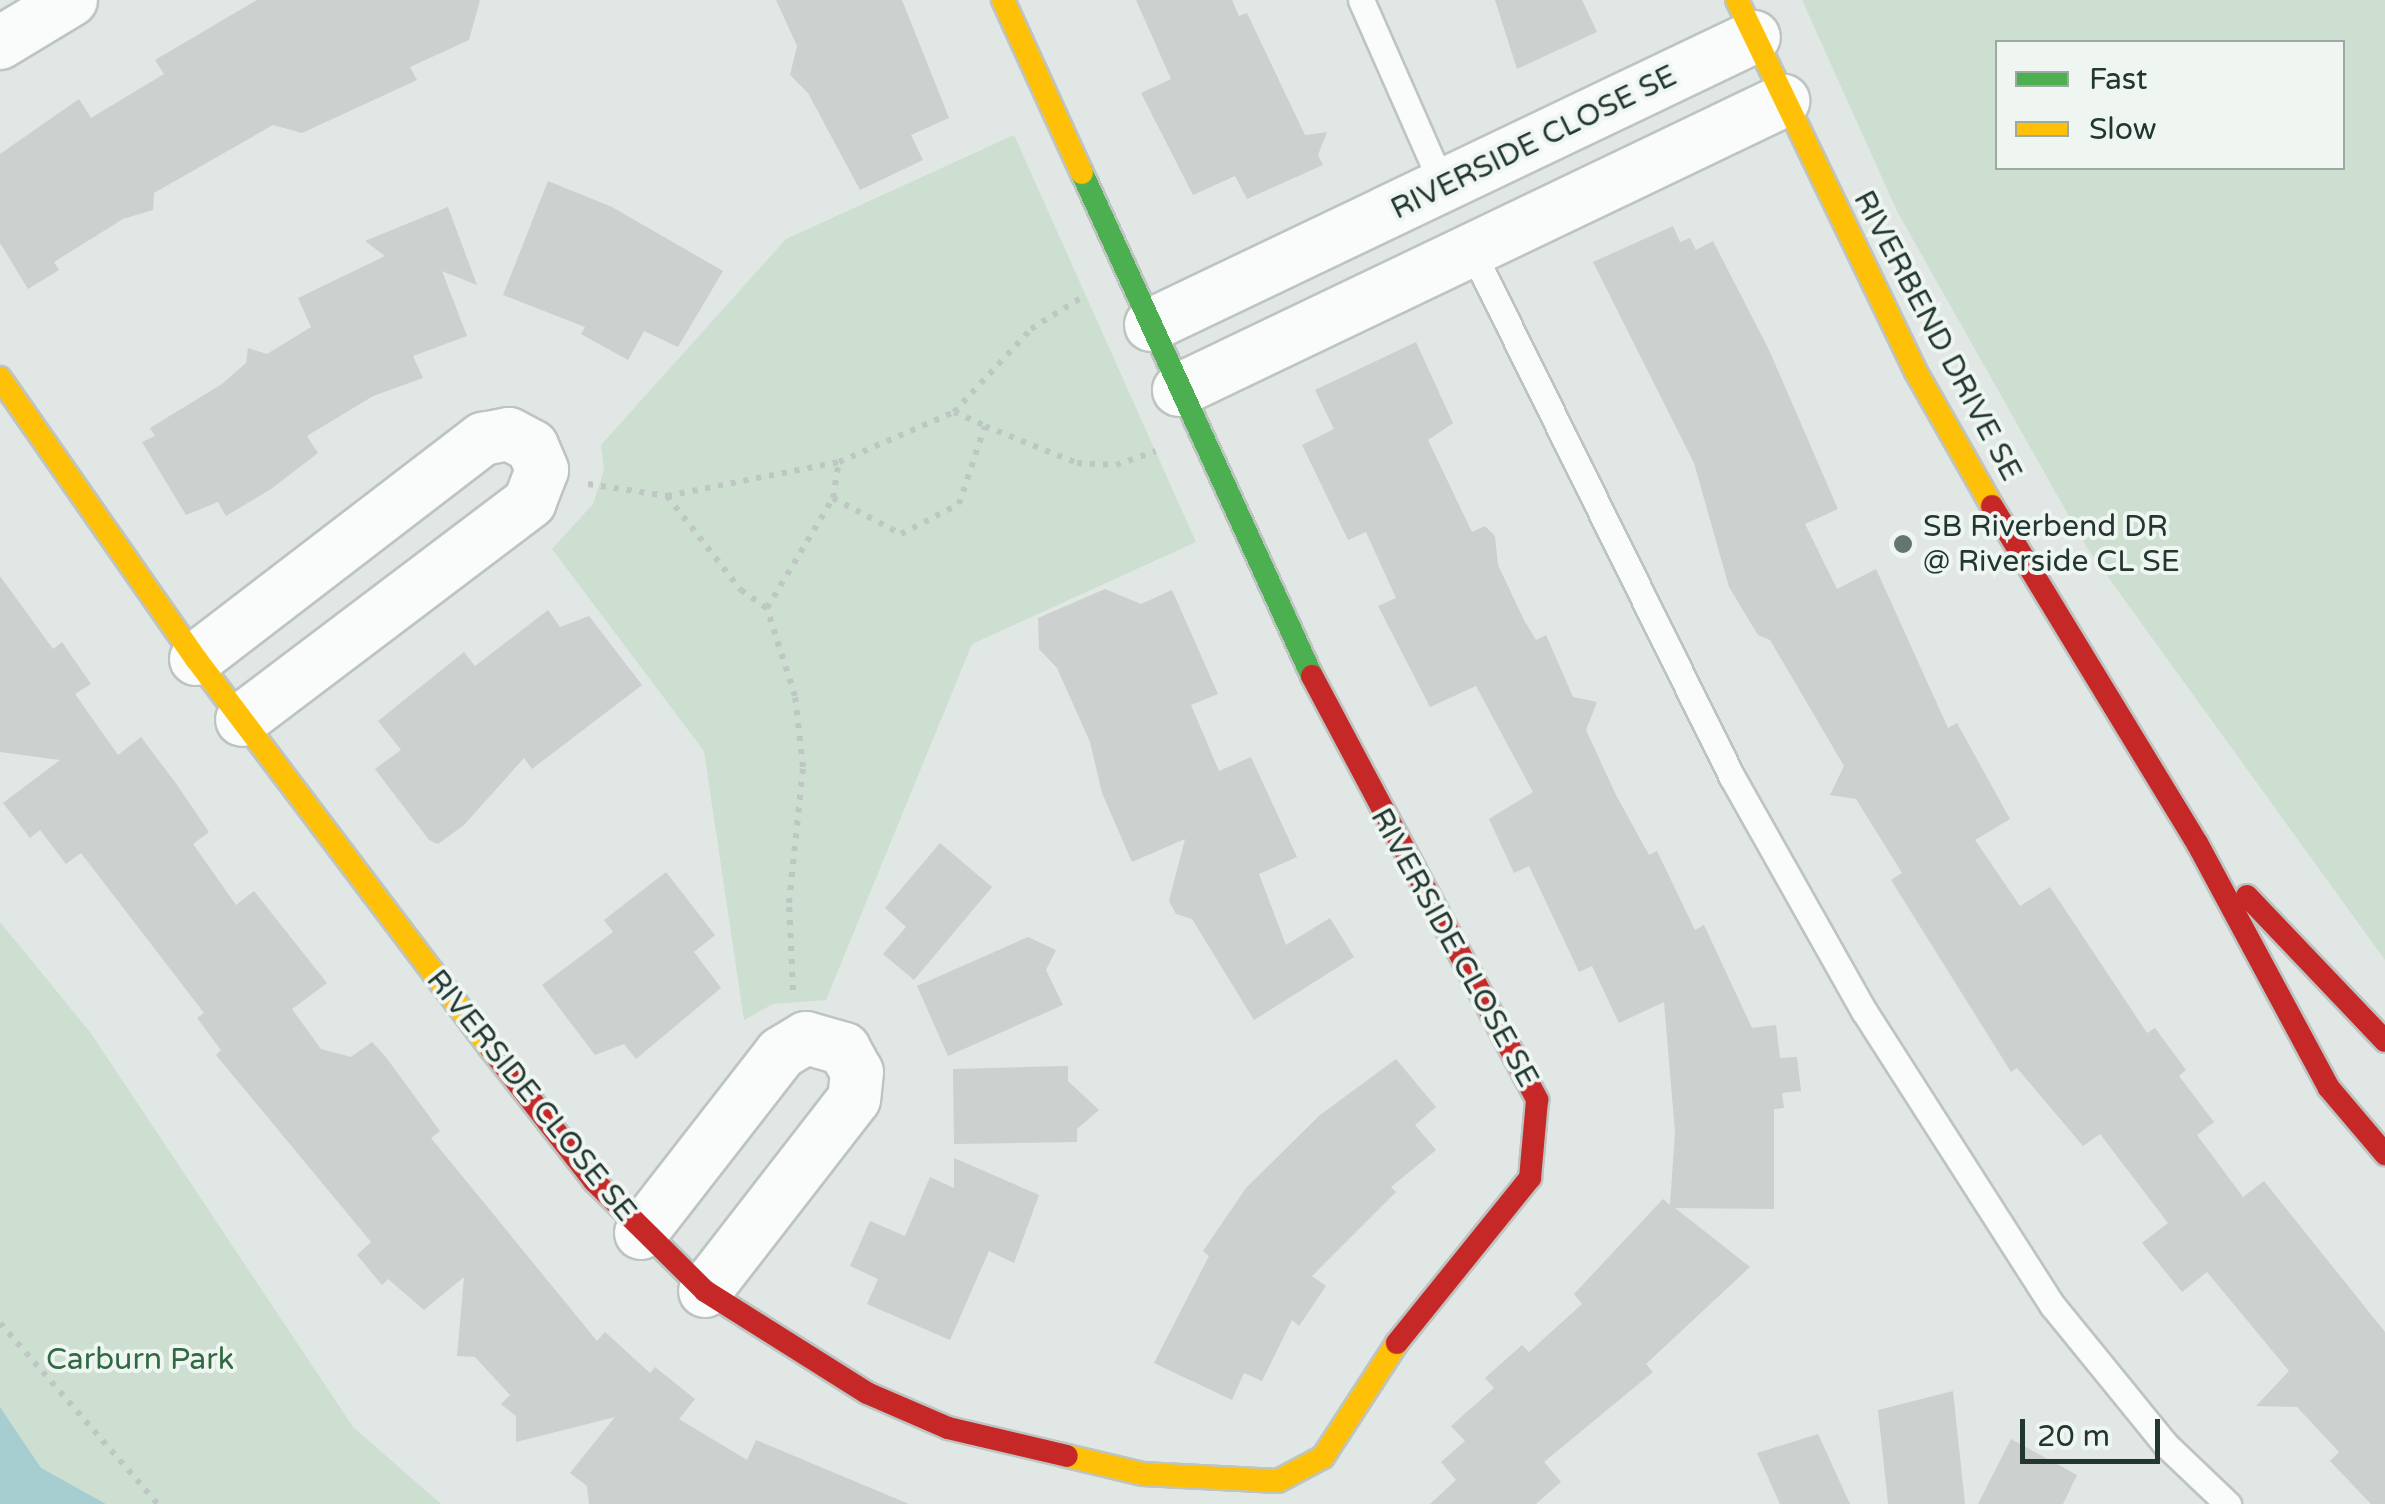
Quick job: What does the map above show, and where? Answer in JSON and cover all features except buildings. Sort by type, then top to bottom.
[{"type":"street","points":[[0,43],[71,0]]},
{"type":"street","name":"RIVERSIDE CLOSE SE","points":[[0,378],[242,720],[641,1233],[705,1291],[867,1393],[948,1428],[1143,1474],[1256,1485],[1322,1457],[1425,1301],[1530,1178],[1540,1127],[1530,1080],[1342,742],[1003,0]]},
{"type":"street","name":"RIVERSIDE CLOSE SE","points":[[1151,325],[1442,186],[1745,19]]},
{"type":"street","name":"RIVERBEND DRIVE SE","points":[[1745,19],[1916,372],[2042,595],[2197,843],[2329,1088],[2385,1154]]},
{"type":"street","points":[[1189,412],[1471,249],[1783,102]]},
{"type":"street","points":[[196,659],[483,439],[509,434],[532,446],[541,483],[530,502],[242,720]]},
{"type":"street","name":"RIVERBEND DRIVE SE","points":[[2197,843],[2385,1041]]},
{"type":"street","points":[[641,1233],[781,1052],[806,1038],[833,1041],[853,1060],[854,1098],[705,1291]]},
{"type":"lane","points":[[1361,0],[1442,186]]},
{"type":"lane","points":[[1471,249],[1732,777],[1864,1011],[2053,1306],[2166,1446],[2228,1504]]},
{"type":"path","points":[[541,483],[667,496],[838,462],[954,412],[1031,329],[1130,278]]},
{"type":"path","points":[[954,412],[1076,463],[1116,465],[1189,412]]},
{"type":"path","points":[[832,498],[901,534],[959,504],[985,426]]},
{"type":"path","points":[[767,608],[832,498],[838,462]]},
{"type":"path","points":[[667,496],[741,590],[767,608],[795,696],[803,766],[788,949],[806,1038]]},
{"type":"path","points":[[0,1323],[158,1504]]},
{"type":"green space","points":[[1802,0],[2385,0],[2385,960],[2087,548],[1897,211]]},
{"type":"green space","points":[[1014,135],[1196,542],[972,644],[826,1000],[773,1004],[744,1020],[704,751],[552,549],[593,504],[604,470],[601,445],[786,239]]},
{"type":"green space","name":"Carburn Park","points":[[0,922],[90,1032],[353,1427],[441,1504],[0,1504]]},
{"type":"water","points":[[0,1407],[41,1468],[106,1504],[0,1504]]},
{"type":"traffic: fast","points":[[1082,173],[1312,676]]},
{"type":"traffic: slow","points":[[1003,0],[1082,173]]},
{"type":"traffic: slow","points":[[1737,0],[1916,372],[1992,506]]},
{"type":"traffic: slow","points":[[0,378],[196,659],[491,1049]]},
{"type":"traffic: slow","points":[[1067,1456],[1143,1474],[1278,1481],[1323,1457],[1397,1343]]},
{"type":"traffic: jam","points":[[1992,506],[2197,843],[2329,1088],[2385,1154]]},
{"type":"traffic: jam","points":[[1312,676],[1537,1100],[1530,1178],[1397,1343]]},
{"type":"traffic: jam","points":[[2247,896],[2385,1041]]},
{"type":"traffic: jam","points":[[491,1049],[594,1181],[705,1291],[867,1393],[948,1428],[1067,1456]]},
{"type":"place","name":"SB Riverbend DR @ Riverside CL SE","points":[[1903,544]]}]
